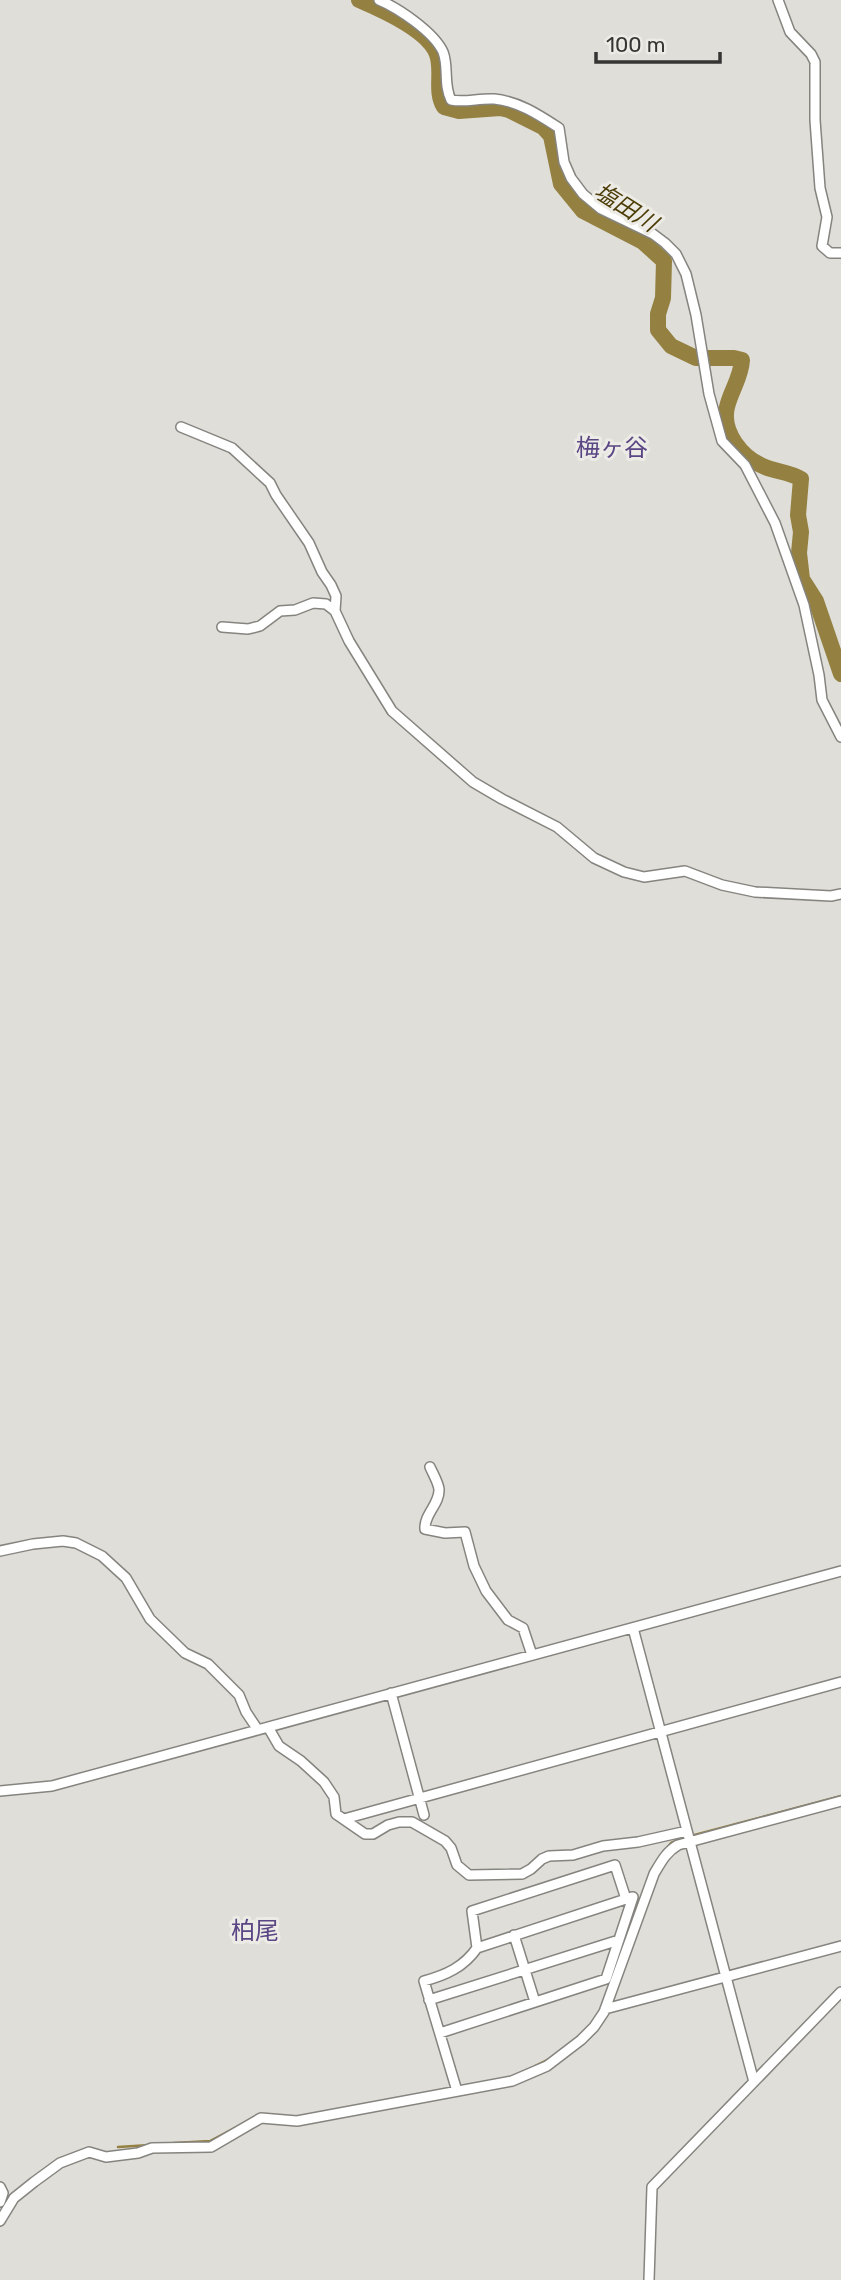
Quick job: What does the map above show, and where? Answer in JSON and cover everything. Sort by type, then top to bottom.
[{"type":"street","points":[[379,0],[406,15],[435,41],[442,51],[446,69],[446,90],[450,100],[460,102],[492,99],[512,102],[559,128],[564,162],[583,194],[601,209],[653,234],[676,254],[686,274],[696,315],[709,394],[722,441],[746,466],[775,523],[804,605],[822,700],[841,737]]},
{"type":"street","points":[[778,0],[790,32],[815,62],[820,188],[827,217],[822,246],[830,253],[841,253]]},
{"type":"street","points":[[181,427],[232,448],[270,483],[309,543],[331,585],[336,596],[335,611]]},
{"type":"street","points":[[222,627],[248,629],[260,626],[280,611],[295,610],[313,603],[326,604],[335,611],[349,641],[392,711],[473,782],[556,827],[594,858],[624,872],[644,877],[685,871],[722,885],[755,892],[831,896],[841,894]]},
{"type":"street","points":[[430,1467],[439,1488],[438,1496],[424,1521],[425,1529],[445,1533],[465,1532],[474,1566],[486,1591],[508,1620],[523,1628],[532,1655]]},
{"type":"street","points":[[0,1551],[64,1541],[76,1543],[102,1556],[126,1578],[150,1619],[185,1653],[208,1664],[239,1695],[246,1712],[279,1746],[324,1782],[334,1797],[336,1814],[365,1833],[373,1834],[388,1825],[412,1822],[445,1841],[451,1848],[457,1865],[474,1877],[522,1874],[550,1856],[573,1855],[603,1846],[638,1842],[687,1830]]},
{"type":"street","points":[[0,1791],[52,1786],[841,1571]]},
{"type":"street","points":[[632,1628],[754,2082]]},
{"type":"street","points":[[344,1819],[841,1682]]},
{"type":"street","points":[[391,1693],[424,1815]]},
{"type":"street","points":[[0,2221],[14,2198],[34,2182],[60,2163],[89,2152],[106,2157],[138,2153],[152,2148],[211,2147],[261,2118],[297,2121],[512,2081],[547,2066],[581,2040],[606,2009],[647,1893],[665,1856],[678,1845],[841,1801]]},
{"type":"street","points":[[440,2033],[606,1979],[630,1898],[615,1865],[472,1911],[477,1948]]},
{"type":"street","points":[[457,2091],[424,1981],[457,1968],[471,1957],[477,1948],[647,1893]]},
{"type":"street","points":[[514,1936],[535,2002]]},
{"type":"street","points":[[429,2000],[619,1940]]},
{"type":"street","points":[[606,2009],[841,1946]]},
{"type":"street","points":[[649,2280],[652,2187],[841,1992]]},
{"type":"street","points":[[0,2187],[0,2202]]},
{"type":"waterway","name":"塩田川","points":[[359,0],[405,23],[427,39],[438,58],[440,95],[444,107],[459,111],[500,108],[543,127],[551,136],[561,184],[583,211],[643,242],[664,261],[663,298],[658,314],[658,330],[671,346],[696,358],[742,360],[727,407],[727,426],[741,451],[757,463],[801,479],[798,515],[802,579],[816,601],[841,674]]},
{"type":"waterway","points":[[650,1872],[671,1843],[683,1838],[841,1796]]},
{"type":"waterway","points":[[535,2066],[551,2058]]},
{"type":"waterway","points":[[324,2112],[366,2104]]},
{"type":"waterway","points":[[174,2143],[210,2141],[246,2122]]},
{"type":"waterway","points":[[118,2147],[150,2145]]},
{"type":"district","name":"梅ヶ谷","points":[[612,448]]},
{"type":"district","name":"柏尾","points":[[255,1931]]}]
